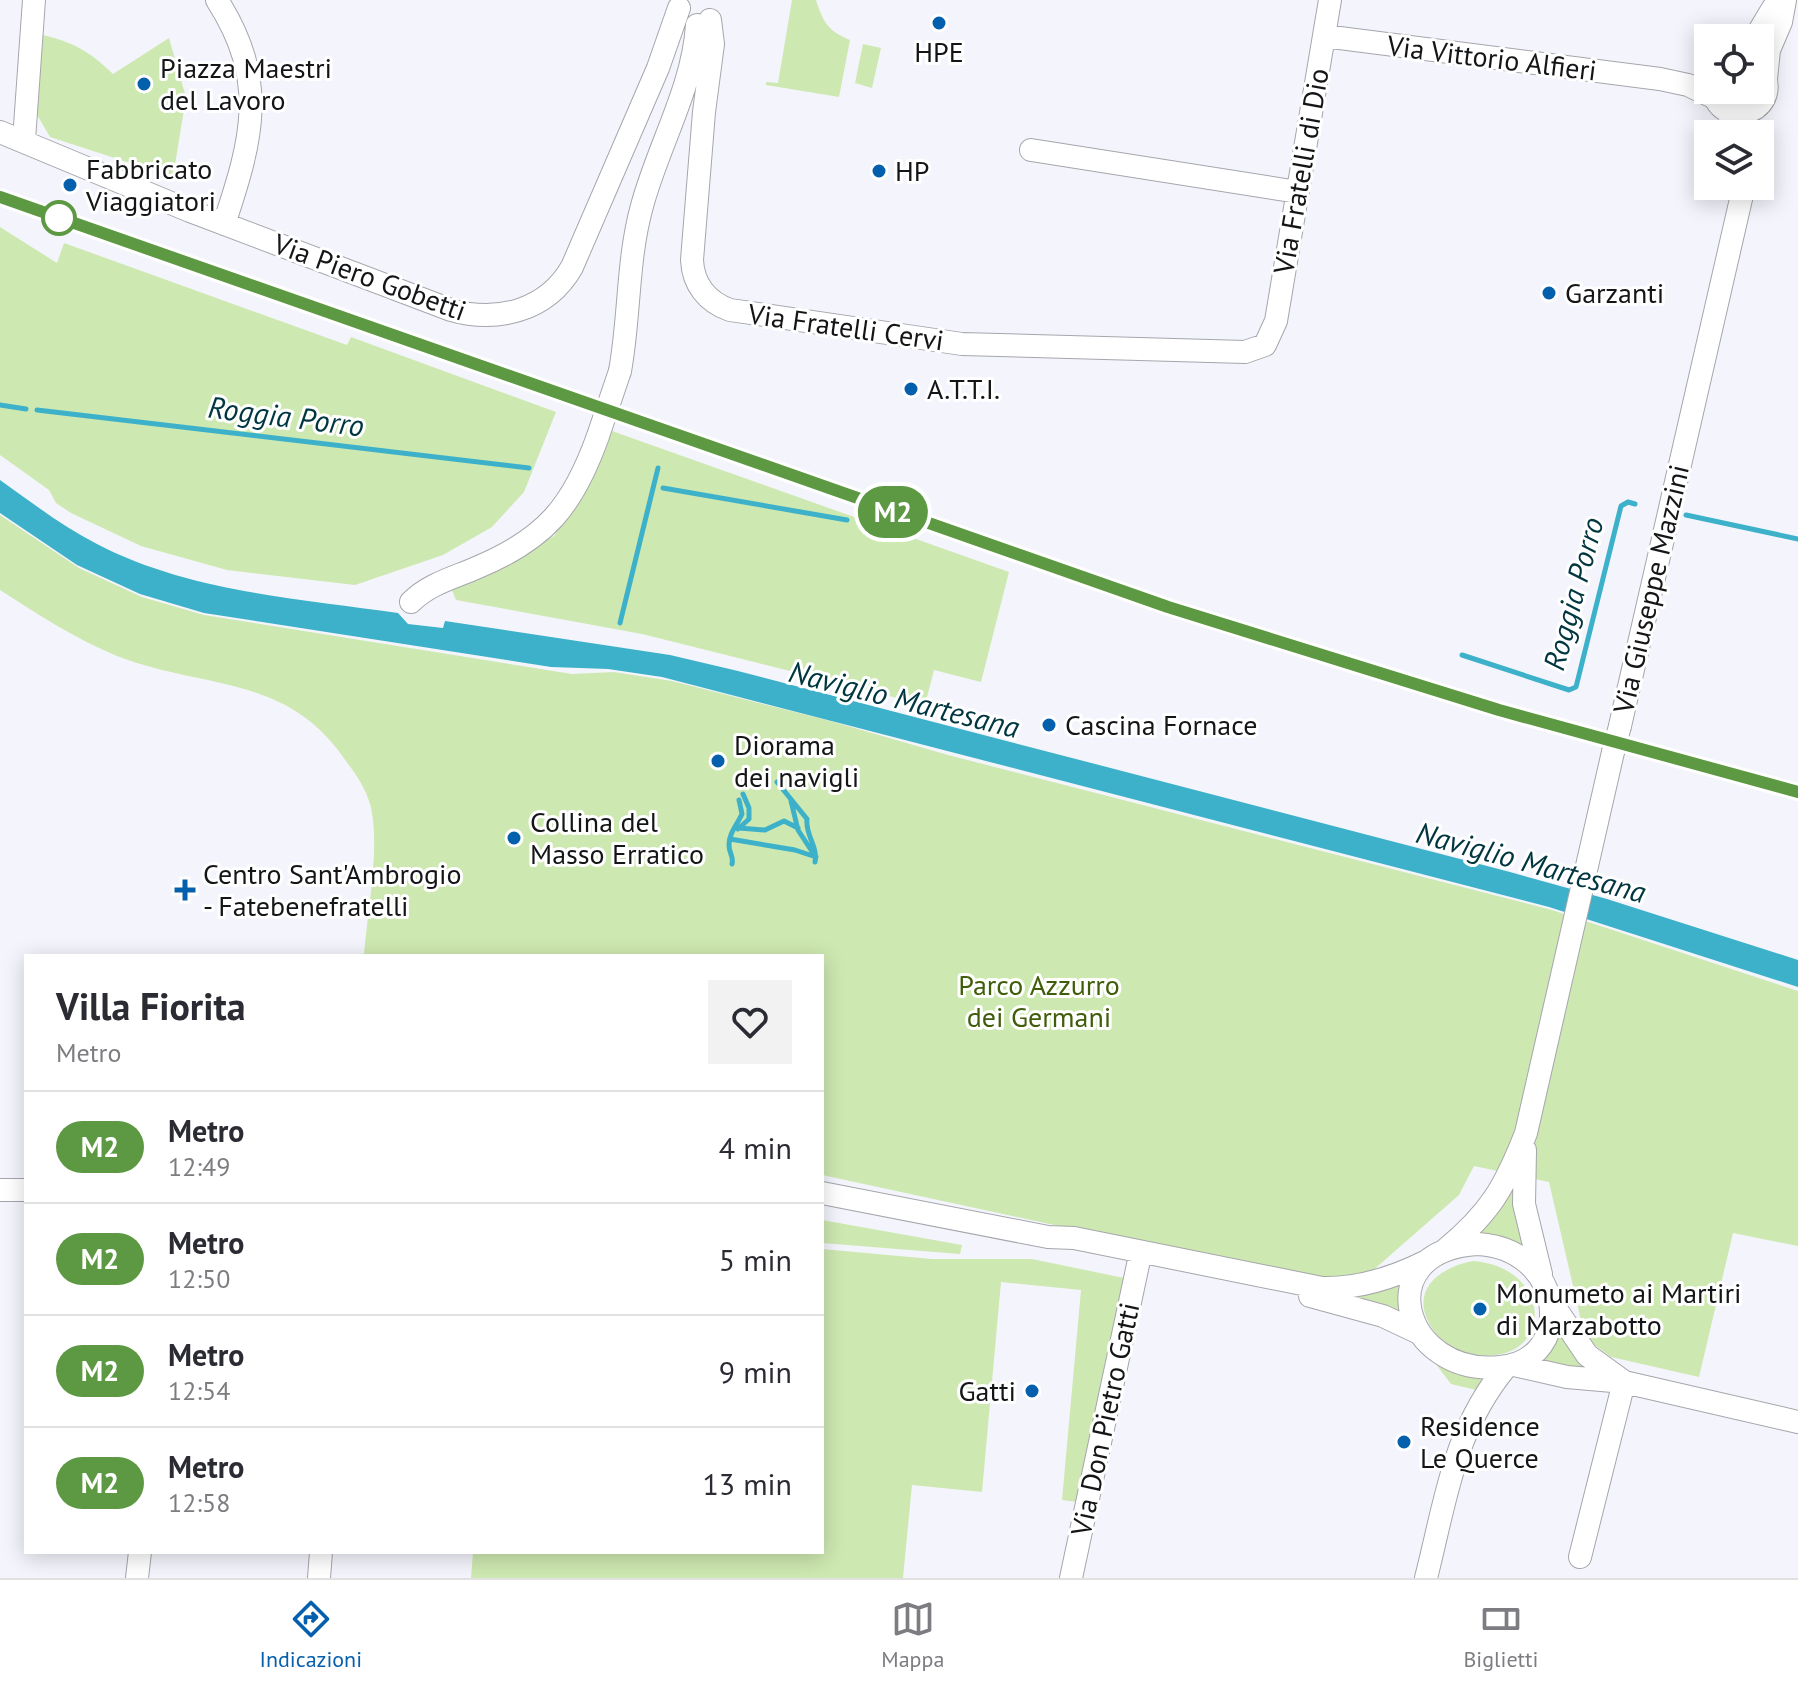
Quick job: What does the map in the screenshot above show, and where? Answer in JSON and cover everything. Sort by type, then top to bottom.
[{"type":"street","points":[[24,140],[34,0]]},
{"type":"street","points":[[217,0],[243,57],[251,105],[245,159],[224,224]]},
{"type":"street","name":"Via Fratelli di Dio","points":[[1267,341],[1276,321],[1330,0]]},
{"type":"street","points":[[1763,24],[1777,0]]},
{"type":"street","points":[[1774,38],[1785,0]]},
{"type":"street","points":[[411,602],[424,589],[484,565],[538,533],[574,494],[620,371],[639,215],[694,57],[696,13]]},
{"type":"street","name":"Via Piero Gobetti","points":[[0,132],[224,224],[451,310],[480,316],[499,315],[521,310],[552,292],[568,275],[658,68],[696,13]]},
{"type":"street","name":"Via Fratelli Cervi","points":[[696,13],[713,44],[692,260],[695,279],[716,304],[730,310],[962,344],[1245,352],[1262,348],[1267,341]]},
{"type":"street","name":"Via Vittorio Alfieri","points":[[1324,36],[1660,79],[1694,88]]},
{"type":"street","name":"Via Vittorio Alfieri","points":[[1660,79],[1694,73]]},
{"type":"street","points":[[1726,104],[1743,114],[1761,104]]},
{"type":"street","points":[[1031,150],[1298,192]]},
{"type":"street","name":"Via Giuseppe Mazzini","points":[[1436,1256],[1465,1233],[1493,1202],[1509,1175],[1526,1133],[1741,200]]},
{"type":"street","name":"Via Giuseppe Mazzini","points":[[1526,1133],[1524,1204],[1546,1290]]},
{"type":"street","points":[[0,1190],[24,1190]]},
{"type":"street","points":[[827,1196],[1048,1237],[1074,1238],[1322,1288],[1366,1283],[1396,1275],[1436,1256],[1477,1244],[1504,1249],[1527,1261],[1587,1355],[1624,1382]]},
{"type":"street","points":[[1048,1237],[1072,1246],[1295,1292],[1383,1316],[1419,1333],[1433,1348],[1452,1359],[1481,1368],[1510,1366],[1567,1377],[1624,1382],[1798,1422]]},
{"type":"street","points":[[1419,1333],[1411,1317],[1409,1296],[1417,1272],[1436,1256]]},
{"type":"street","name":"Via Don Pietro Gatti","points":[[1071,1578],[1139,1260]]},
{"type":"street","points":[[1426,1578],[1459,1445],[1485,1393],[1510,1366],[1528,1358],[1539,1348],[1549,1324],[1546,1290]]},
{"type":"street","points":[[1580,1557],[1624,1382]]},
{"type":"street","points":[[137,1578],[140,1554]]},
{"type":"street","points":[[319,1578],[321,1554]]},
{"type":"green space","points":[[792,0],[816,0],[827,25],[850,40],[839,97],[766,85],[766,82],[778,83]]},
{"type":"green space","points":[[43,35],[81,49],[113,74],[169,38],[186,97],[173,177],[50,137],[36,113]]},
{"type":"green space","points":[[863,44],[881,48],[872,88],[855,83]]},
{"type":"green space","points":[[0,227],[57,263],[64,243],[347,345],[351,337],[556,412],[524,492],[492,527],[443,555],[355,585],[227,570],[141,546],[71,513],[56,503],[49,490],[0,455]]},
{"type":"green space","points":[[612,431],[1009,572],[981,682],[934,670],[925,705],[642,634],[456,600],[451,588],[554,536],[585,491]]},
{"type":"green space","name":"Parco Azzurro dei Germani","points":[[0,515],[79,568],[142,597],[204,615],[572,674],[614,672],[672,681],[1552,910],[1798,991],[1798,1246],[1733,1233],[1699,1377],[1611,1357],[1585,1338],[1549,1182],[1474,1166],[1459,1195],[1370,1273],[1323,1278],[824,1175],[824,954],[364,954],[374,859],[370,804],[359,779],[320,730],[295,711],[268,697],[117,656],[72,634],[0,590]]},
{"type":"green space","points":[[1513,1179],[1525,1249],[1473,1236]]},
{"type":"green space","points":[[824,1220],[962,1245],[960,1254],[824,1243]]},
{"type":"green space","points":[[824,1249],[932,1259],[1032,1259],[1124,1278],[1077,1502],[1062,1500],[1081,1290],[1001,1282],[982,1492],[912,1485],[903,1578],[471,1578],[473,1554],[824,1554]]},
{"type":"green space","points":[[1473,1261],[1501,1268],[1520,1281],[1531,1297],[1535,1316],[1530,1333],[1518,1347],[1499,1355],[1472,1354],[1453,1347],[1437,1334],[1424,1310],[1427,1289],[1433,1281],[1451,1268]]},
{"type":"green space","points":[[1402,1282],[1400,1314],[1333,1296]]},
{"type":"green space","points":[[1558,1330],[1597,1374],[1537,1364]]},
{"type":"green space","points":[[1432,1359],[1458,1374],[1483,1378],[1476,1390],[1451,1384]]},
{"type":"water","points":[[0,480],[84,537],[132,560],[169,573],[244,591],[398,613],[408,624],[443,628],[445,621],[670,655],[738,671],[1607,899],[1798,960],[1798,987],[1549,907],[662,677],[608,669],[551,667],[204,613],[140,594],[77,565],[0,513]]},
{"type":"waterway","name":"Roggia Porro","points":[[0,405],[26,409]]},
{"type":"waterway","name":"Roggia Porro","points":[[37,410],[529,468]]},
{"type":"waterway","points":[[620,623],[658,468]]},
{"type":"waterway","name":"Roggia Porro","points":[[663,488],[847,520]]},
{"type":"waterway","name":"Roggia Porro","points":[[1462,655],[1569,690],[1576,687],[1621,506],[1628,502],[1635,504]]},
{"type":"waterway","name":"Roggia Porro","points":[[1686,515],[1798,539]]},
{"type":"waterway","points":[[777,782],[807,819],[815,862]]},
{"type":"waterway","points":[[738,829],[749,819],[749,808],[743,794]]},
{"type":"waterway","points":[[732,864],[729,841],[742,814],[739,800]]},
{"type":"waterway","points":[[791,801],[798,830],[815,856]]},
{"type":"waterway","points":[[739,828],[765,830],[784,821],[798,828]]},
{"type":"waterway","points":[[730,839],[795,850],[816,857]]},
{"type":"railway","points":[[0,197],[1168,607],[1499,710],[1798,792]]},
{"type":"metro line","name":"M2","points":[[0,197],[1168,607],[1499,710],[1798,792]]},
{"type":"place","name":"HPE","points":[[939,23]]},
{"type":"place","name":"Piazza Maestri del Lavoro","points":[[144,84]]},
{"type":"place","name":"HP","points":[[879,171]]},
{"type":"place","name":"Fabbricato Viaggiatori","points":[[70,185]]},
{"type":"place","name":"Garzanti","points":[[1549,293]]},
{"type":"place","name":"A.T.T.I.","points":[[911,389]]},
{"type":"place","name":"Cascina Fornace","points":[[1049,725]]},
{"type":"place","name":"Diorama dei navigli","points":[[718,761]]},
{"type":"place","name":"Collina del Masso Erratico","points":[[514,838]]},
{"type":"place","name":"Centro Sant'Ambrogio - Fatebenefratelli","points":[[185,890]]},
{"type":"place","name":"Monumeto ai Martiri di Marzabotto","points":[[1480,1309]]},
{"type":"place","name":"Gatti","points":[[1032,1391]]},
{"type":"place","name":"Residence Le Querce","points":[[1404,1442]]},
{"type":"water label","name":"Naviglio Martesana","points":[[904,700]]},
{"type":"water label","name":"Naviglio Martesana","points":[[1531,863]]}]
